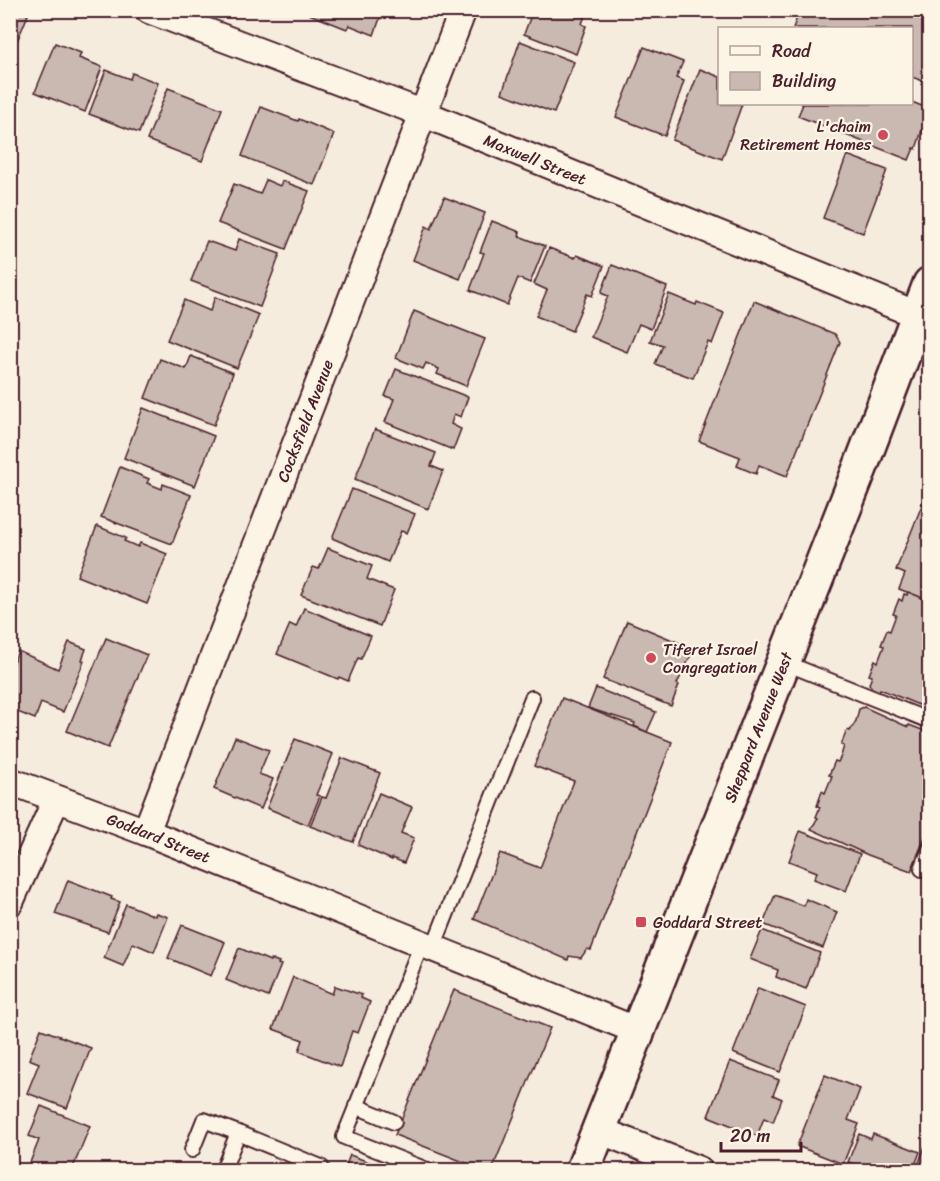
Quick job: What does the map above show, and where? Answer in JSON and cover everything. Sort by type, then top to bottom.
[{"type":"main road","name":"Sheppard Avenue West","points":[[583,1170],[783,662],[923,318],[930,284]]},
{"type":"street","name":"Maxwell Street","points":[[149,10],[422,113],[923,318]]},
{"type":"street","name":"Cocksfield Avenue","points":[[146,832],[463,10]]},
{"type":"street","name":"Goddard Street","points":[[10,782],[146,832],[638,1031]]},
{"type":"street","points":[[10,902],[56,800]]},
{"type":"street","points":[[599,1130],[699,1170]]},
{"type":"lane","points":[[783,662],[930,721]]},
{"type":"lane","points":[[427,1170],[344,1137],[428,946],[532,698]]},
{"type":"lane","points":[[922,869],[930,849]]},
{"type":"lane","points":[[356,1106],[394,1122]]},
{"type":"lane","points":[[192,1150],[204,1120],[321,1167]]},
{"type":"lane","points":[[223,1170],[238,1133]]},
{"type":"building","points":[[10,10],[17,10],[28,15],[12,53],[10,53]]},
{"type":"building","points":[[310,10],[383,10],[374,35],[349,25],[347,29],[309,14]]},
{"type":"building","points":[[533,10],[587,10],[582,24],[586,26],[576,54],[524,34]]},
{"type":"building","points":[[800,10],[930,10],[930,84],[913,77],[913,27],[793,27]]},
{"type":"building","points":[[520,41],[574,62],[554,113],[502,93]]},
{"type":"building","points":[[55,43],[81,53],[79,58],[102,67],[85,112],[35,92]]},
{"type":"building","points":[[644,47],[683,62],[676,78],[684,81],[665,136],[616,117]]},
{"type":"building","points":[[700,69],[718,76],[718,105],[742,105],[722,159],[672,140]]},
{"type":"building","points":[[106,70],[130,79],[132,73],[158,83],[139,133],[89,114]]},
{"type":"building","points":[[168,88],[222,109],[202,161],[147,140]]},
{"type":"building","name":"L'chaim Retirement Homes","points":[[913,102],[929,109],[925,120],[927,122],[909,160],[798,116],[803,105],[913,105]]},
{"type":"building","points":[[261,107],[298,121],[299,119],[334,134],[314,185],[242,156]]},
{"type":"building","points":[[847,155],[887,170],[863,233],[823,218]]},
{"type":"building","points":[[266,180],[280,186],[282,181],[309,191],[286,249],[218,223],[234,184],[260,194]]},
{"type":"building","points":[[444,197],[485,213],[460,279],[413,260],[426,226],[431,229]]},
{"type":"building","points":[[492,221],[520,232],[519,236],[545,246],[530,283],[518,278],[507,305],[470,290],[484,253],[480,252]]},
{"type":"building","points":[[239,239],[280,254],[260,307],[191,281],[207,241],[235,251]]},
{"type":"building","points":[[549,248],[575,258],[577,255],[604,266],[592,296],[587,294],[572,331],[536,316],[547,290],[534,284]]},
{"type":"building","points":[[612,265],[667,287],[651,329],[639,324],[627,352],[591,337],[608,296],[601,293]]},
{"type":"building","points":[[669,294],[724,313],[712,344],[708,342],[693,378],[655,364],[663,345],[650,341]]},
{"type":"building","points":[[215,297],[259,315],[237,368],[167,340],[184,300],[210,311]]},
{"type":"building","points":[[754,301],[835,334],[840,342],[787,476],[759,465],[756,474],[737,466],[740,457],[699,441]]},
{"type":"building","points":[[414,311],[485,339],[466,386],[437,374],[439,369],[426,363],[423,369],[396,358]]},
{"type":"building","points":[[191,356],[233,373],[214,425],[145,398],[160,359],[186,369]]},
{"type":"building","points":[[396,369],[468,397],[461,417],[454,414],[451,424],[461,429],[453,450],[385,422],[394,399],[385,396]]},
{"type":"building","points":[[143,408],[214,436],[195,486],[124,458]]},
{"type":"building","points":[[375,429],[436,453],[431,466],[443,471],[428,509],[355,479]]},
{"type":"building","points":[[120,467],[149,479],[147,483],[162,489],[163,484],[191,495],[172,544],[101,517]]},
{"type":"building","points":[[930,485],[930,601],[899,589],[905,574],[896,570]]},
{"type":"building","points":[[352,489],[415,514],[407,533],[401,531],[388,562],[332,538]]},
{"type":"building","points":[[97,526],[126,538],[124,541],[138,547],[140,543],[167,554],[147,604],[77,576]]},
{"type":"building","points":[[328,548],[372,566],[367,579],[394,590],[380,626],[301,595],[313,567],[319,569]]},
{"type":"building","points":[[908,592],[930,601],[930,699],[926,708],[880,689],[879,691],[869,684],[872,676],[869,675],[875,660],[878,662],[884,646],[881,645],[887,630],[890,631],[899,599],[902,601],[904,594],[907,595]]},
{"type":"building","points":[[304,608],[371,636],[348,681],[277,654],[290,624],[296,627]]},
{"type":"building","name":"Tiferet Israel Congregation","points":[[627,621],[694,649],[677,684],[679,685],[671,706],[603,679]]},
{"type":"building","points":[[106,638],[147,655],[108,748],[67,731]]},
{"type":"building","points":[[69,642],[86,649],[82,660],[84,661],[63,712],[41,703],[35,719],[10,709],[10,664],[12,665],[18,651],[58,669]]},
{"type":"building","points":[[596,688],[656,712],[647,732],[634,726],[635,723],[588,708]]},
{"type":"building","points":[[562,698],[672,742],[591,950],[587,949],[581,958],[569,956],[568,960],[474,919],[500,853],[540,868],[574,781],[534,766]]},
{"type":"building","points":[[864,707],[908,727],[909,725],[930,733],[930,825],[911,871],[868,855],[811,829],[818,818],[816,817],[820,807],[817,806],[822,791],[825,793],[835,761],[838,762],[841,756],[844,746],[841,745],[847,730],[850,731],[859,709]]},
{"type":"building","points":[[235,737],[269,750],[259,774],[273,779],[261,809],[214,789]]},
{"type":"building","points":[[295,739],[333,754],[316,795],[320,796],[308,825],[267,808]]},
{"type":"building","points":[[342,758],[380,773],[353,842],[310,826],[322,797],[326,798]]},
{"type":"building","points":[[379,793],[412,807],[401,833],[414,838],[404,863],[358,845]]},
{"type":"building","points":[[800,831],[860,854],[846,891],[814,879],[817,872],[789,861]]},
{"type":"building","points":[[68,880],[120,902],[108,932],[55,914]]},
{"type":"building","points":[[775,895],[804,906],[806,899],[837,912],[823,948],[763,924]]},
{"type":"building","points":[[126,904],[155,916],[156,913],[168,917],[154,952],[133,943],[123,966],[104,958]]},
{"type":"building","points":[[182,925],[225,942],[211,976],[168,958]]},
{"type":"building","points":[[762,930],[820,953],[806,989],[776,977],[778,970],[750,959]]},
{"type":"building","points":[[239,948],[270,961],[271,959],[279,962],[278,964],[281,965],[268,997],[226,980]]},
{"type":"building","points":[[293,977],[332,994],[335,986],[362,995],[361,998],[370,1002],[358,1033],[352,1031],[340,1067],[299,1051],[303,1040],[273,1029]]},
{"type":"building","points":[[758,988],[806,1007],[780,1072],[733,1053]]},
{"type":"building","points":[[454,990],[550,1028],[492,1170],[484,1170],[395,1135]]},
{"type":"building","points":[[41,1029],[91,1048],[67,1108],[27,1093],[39,1063],[29,1059]]},
{"type":"building","points":[[730,1061],[779,1080],[773,1095],[782,1099],[773,1122],[764,1118],[757,1136],[708,1116]]},
{"type":"building","points":[[825,1075],[860,1089],[848,1120],[859,1124],[843,1164],[797,1146]]},
{"type":"building","points":[[41,1106],[90,1126],[72,1170],[27,1170],[39,1140],[29,1136]]},
{"type":"building","points":[[859,1134],[871,1139],[873,1134],[920,1152],[913,1170],[871,1170],[848,1162]]},
{"type":"building","points":[[928,1139],[930,1170],[916,1170]]},
{"type":"building","points":[[350,1155],[390,1170],[344,1170]]},
{"type":"place","name":"L'chaim Retirement Homes","points":[[883,135]]},
{"type":"place","name":"Tiferet Israel Congregation","points":[[651,658]]},
{"type":"place","name":"Goddard Street","points":[[641,922]]}]
